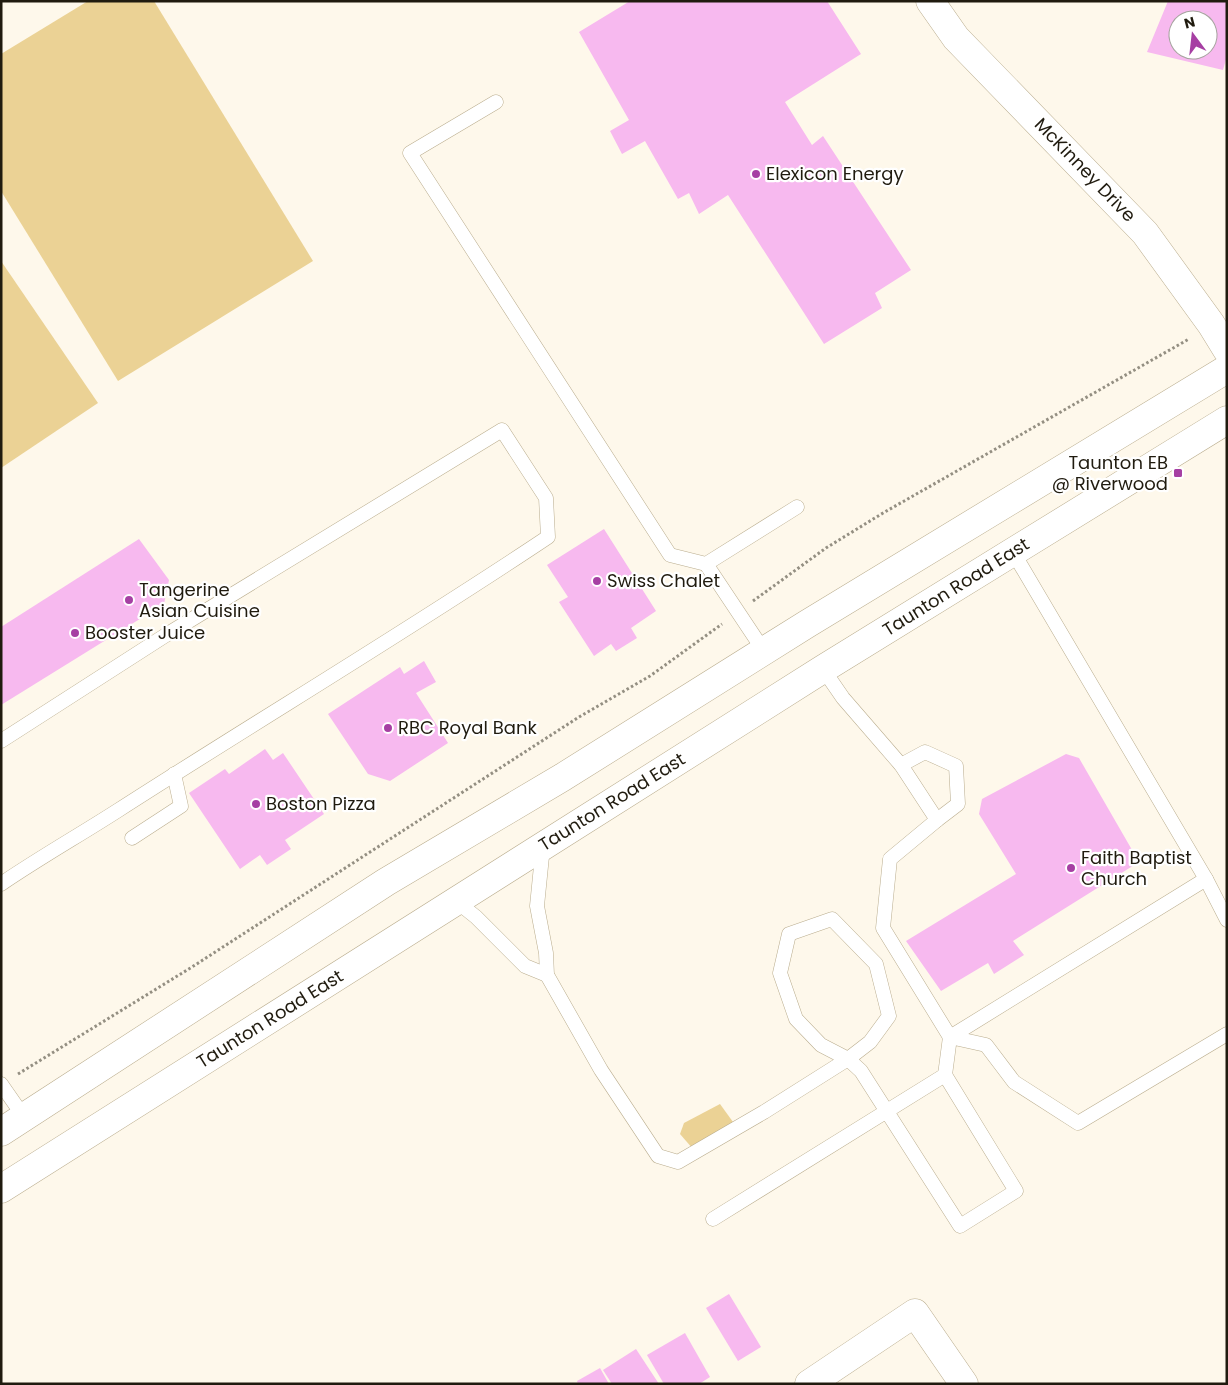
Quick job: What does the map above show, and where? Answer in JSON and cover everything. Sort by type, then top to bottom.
[{"type":"main road","name":"McKinney Drive","points":[[930,1],[956,38],[1145,233],[1211,324],[1227,350]]},
{"type":"main road","points":[[1,1132],[386,882],[563,777],[764,651],[1227,369]]},
{"type":"main road","name":"Taunton Road East","points":[[1,1190],[824,669],[1227,420]]},
{"type":"main road","points":[[809,1384],[915,1313],[964,1384]]},
{"type":"lane","points":[[496,102],[410,153],[670,555],[706,564],[764,651]]},
{"type":"lane","points":[[1,741],[166,636],[502,430],[546,498],[548,537],[488,578],[1,884]]},
{"type":"lane","points":[[706,564],[797,508]]},
{"type":"lane","points":[[1014,552],[1206,879],[1227,920]]},
{"type":"lane","points":[[824,669],[842,698],[901,765],[937,820]]},
{"type":"lane","points":[[544,846],[537,906],[546,953],[546,975],[601,1070],[658,1156],[678,1162],[764,1112],[848,1059],[870,1042],[889,1016],[876,964],[832,919],[789,934],[780,973],[796,1019],[821,1045],[848,1059],[861,1071],[960,1226],[1016,1191],[945,1075],[950,1037],[883,928],[890,859],[958,804],[956,766],[925,752],[901,765]]},
{"type":"lane","points":[[132,838],[182,806],[174,774]]},
{"type":"lane","points":[[950,1037],[1206,879]]},
{"type":"lane","points":[[456,901],[476,917],[525,966],[546,975]]},
{"type":"lane","points":[[950,1037],[986,1045],[1014,1082],[1078,1123],[1227,1034]]},
{"type":"lane","points":[[713,1219],[945,1075]]},
{"type":"lane","points":[[2,1084],[24,1117]]},
{"type":"path","points":[[2,1084],[192,967],[579,717],[650,676],[826,548],[883,513],[1183,343]]},
{"type":"shaded area","points":[[88,1],[154,1],[313,261],[118,381],[1,191],[1,54]]},
{"type":"shaded area","points":[[1,261],[98,403],[1,468]]},
{"type":"shaded area","points":[[720,1104],[733,1122],[730,1131],[693,1149],[680,1134],[684,1123]]},
{"type":"building","name":"Elexicon Energy","points":[[630,1],[827,1],[861,54],[785,102],[812,145],[823,136],[911,270],[875,293],[882,308],[824,344],[728,195],[699,214],[689,193],[678,199],[645,141],[622,154],[610,131],[629,120],[579,32]]},
{"type":"building","points":[[1168,1],[1227,1],[1227,56],[1223,70],[1181,60],[1218,60],[1218,10],[1168,10],[1168,57],[1147,52]]},
{"type":"building","name":"Swiss Chalet","points":[[604,529],[656,611],[631,628],[637,638],[616,651],[611,644],[594,656],[559,602],[568,597],[547,565]]},
{"type":"building","points":[[139,539],[169,580],[164,604],[1,705],[1,627]]},
{"type":"building","name":"RBC Royal Bank","points":[[424,661],[436,682],[416,693],[448,743],[390,781],[368,774],[328,714],[400,667],[404,674]]},
{"type":"building","name":"Boston Pizza","points":[[265,749],[273,760],[283,753],[324,814],[285,840],[291,849],[267,865],[260,855],[240,869],[189,793],[225,769],[229,774]]},
{"type":"building","name":"Faith Baptist Church","points":[[1066,754],[1079,758],[1139,862],[1013,941],[1024,955],[994,974],[988,963],[941,991],[906,941],[1016,874],[979,814],[982,799]]},
{"type":"building","points":[[729,1294],[761,1347],[738,1361],[706,1308]]},
{"type":"building","points":[[685,1333],[710,1377],[699,1384],[664,1384],[647,1355]]},
{"type":"building","points":[[636,1349],[659,1384],[612,1384],[603,1370]]},
{"type":"building","points":[[600,1368],[609,1384],[578,1384],[577,1381]]},
{"type":"place","name":"Elexicon Energy","points":[[756,174]]},
{"type":"place","name":"Taunton EB @ Riverwood","points":[[1178,473]]},
{"type":"place","name":"Swiss Chalet","points":[[597,581]]},
{"type":"place","name":"Tangerine Asian Cuisine","points":[[129,600]]},
{"type":"place","name":"Booster Juice","points":[[75,633]]},
{"type":"place","name":"RBC Royal Bank","points":[[388,728]]},
{"type":"place","name":"Boston Pizza","points":[[256,804]]},
{"type":"place","name":"Faith Baptist Church","points":[[1071,868]]}]
